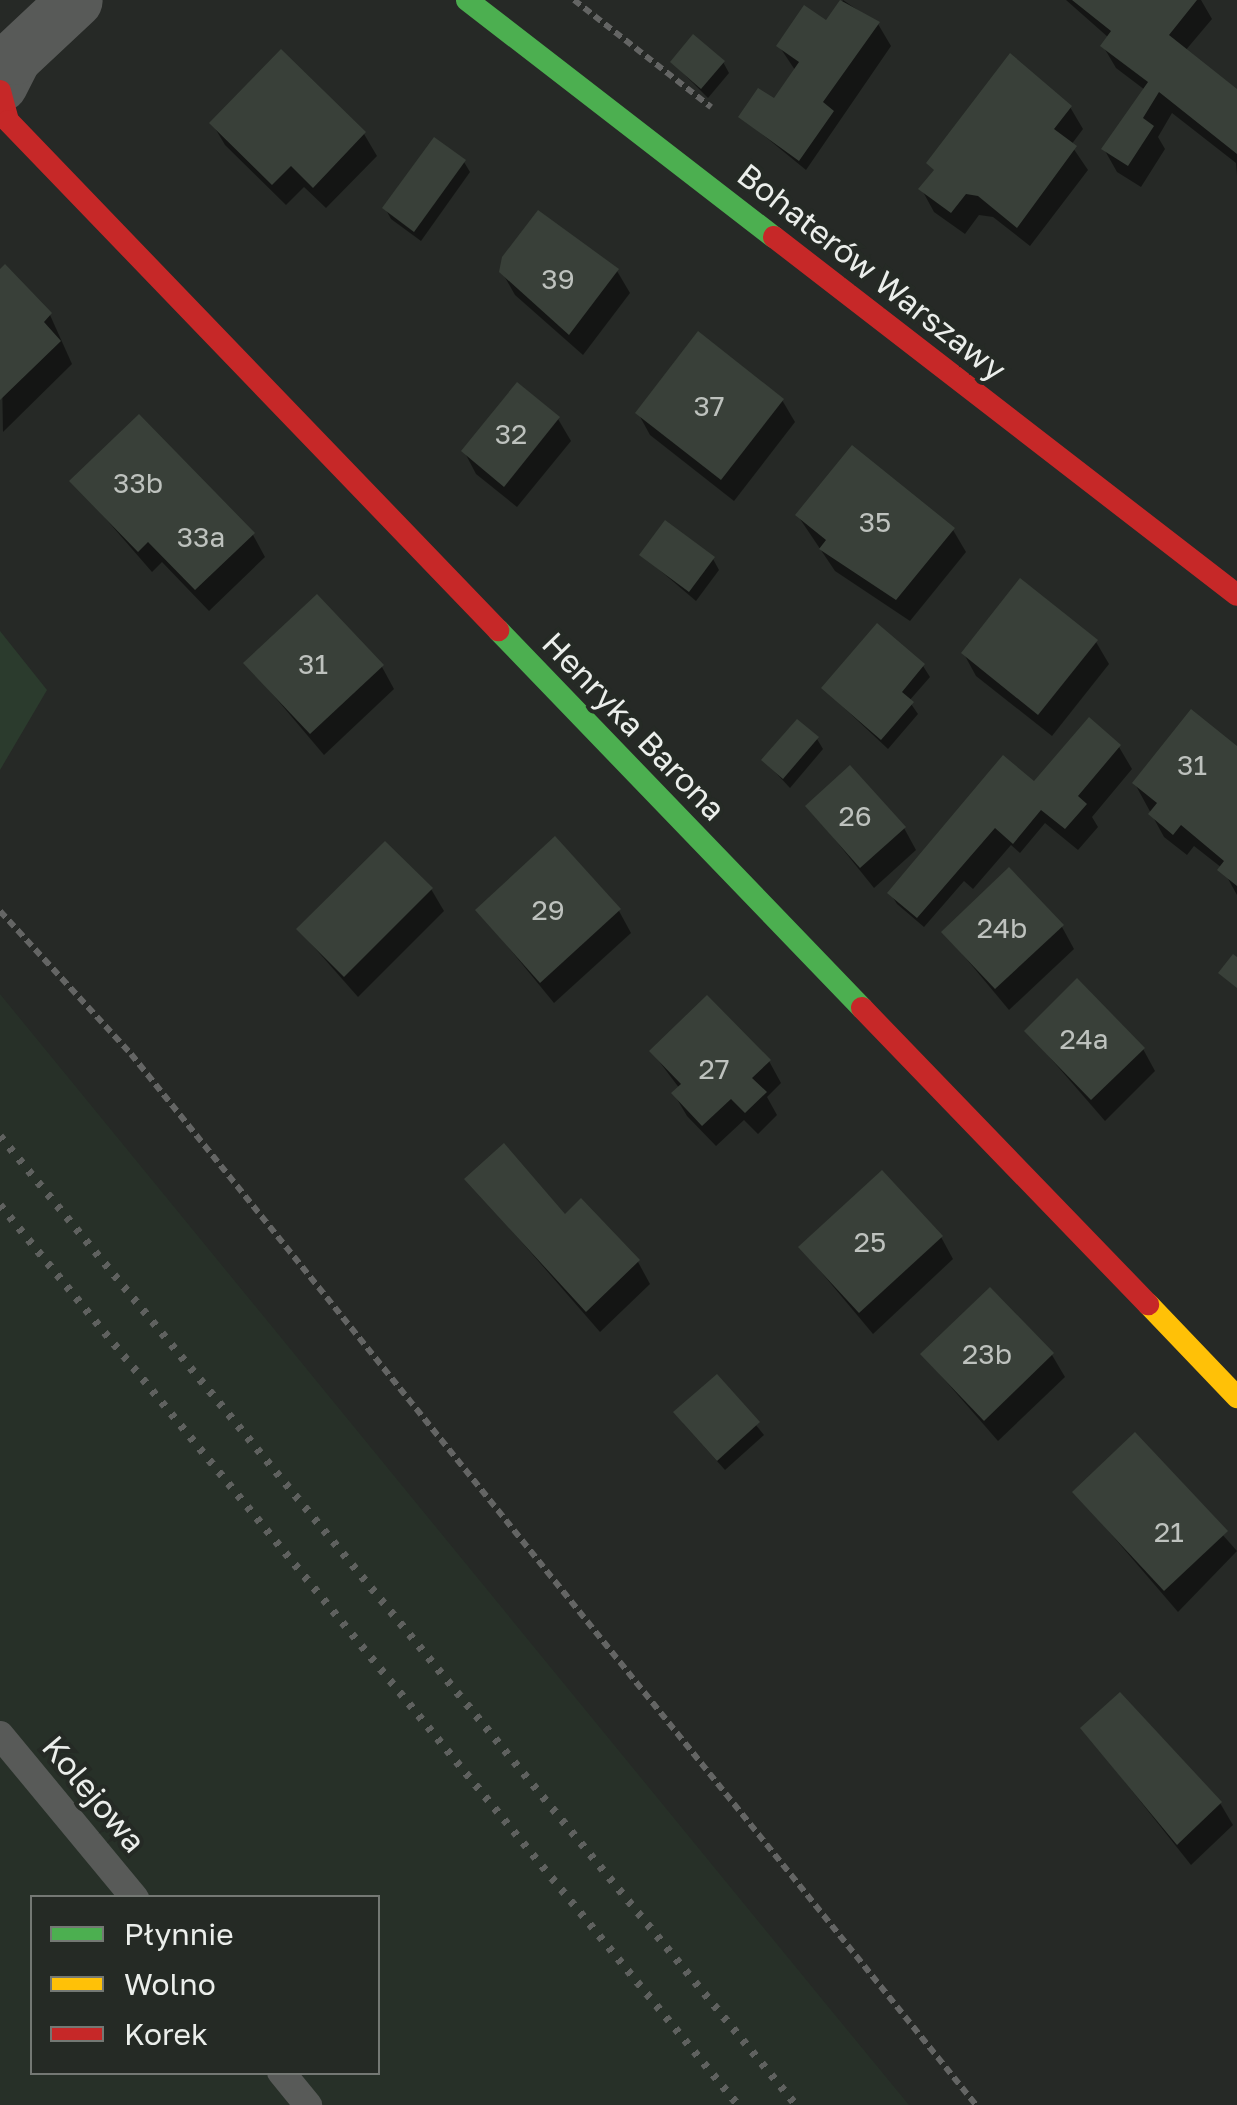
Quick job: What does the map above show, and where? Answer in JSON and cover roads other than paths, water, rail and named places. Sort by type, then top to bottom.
[{"type":"street","points":[[0,87],[14,57],[75,0]]},
{"type":"street","name":"Bohaterów Warszawy","points":[[467,0],[1237,595]]},
{"type":"street","name":"Henryka Barona","points":[[0,87],[8,121],[1237,1398]]},
{"type":"lane","name":"Kolejowa","points":[[0,1735],[133,1895]]},
{"type":"lane","points":[[283,2075],[308,2105]]},
{"type":"railway","points":[[0,1136],[796,2105]]},
{"type":"railway","points":[[0,1205],[738,2105]]}]
